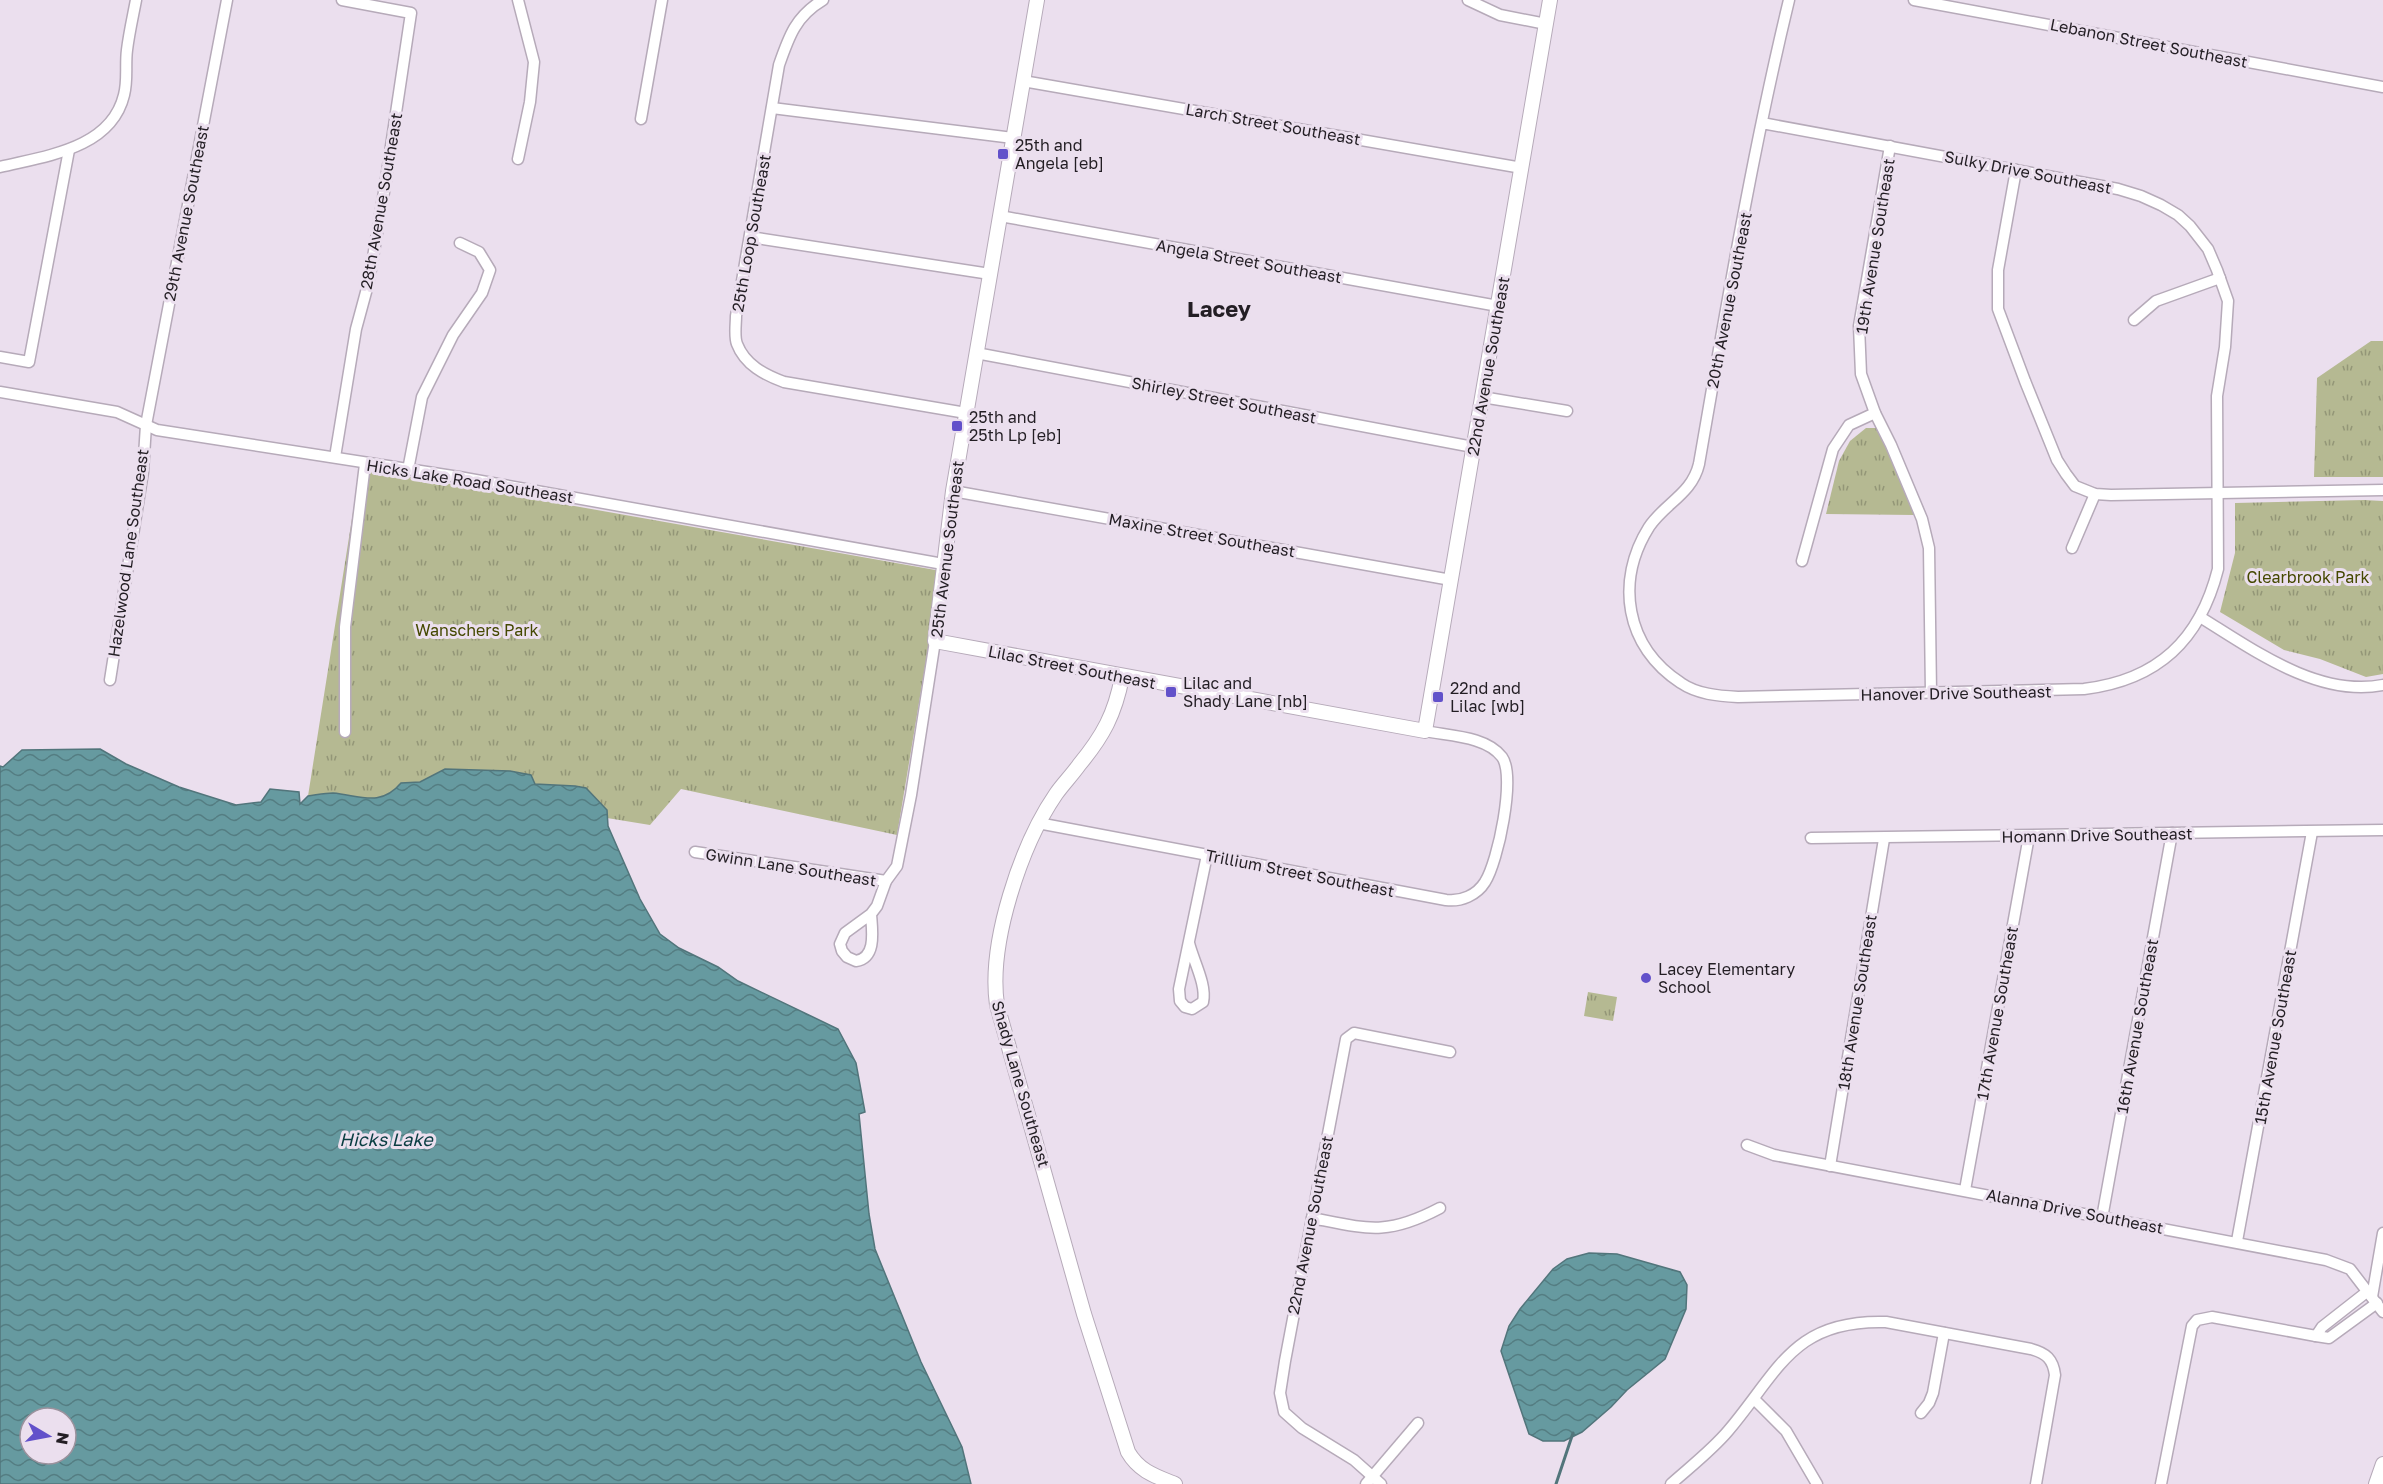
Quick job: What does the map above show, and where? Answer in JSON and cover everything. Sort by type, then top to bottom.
[{"type":"street","points":[[0,166],[69,150],[106,127],[119,109],[126,85],[127,50],[136,0]]},
{"type":"street","name":"29th Avenue Southeast","points":[[146,425],[227,0]]},
{"type":"street","name":"28th Avenue Southeast","points":[[335,458],[356,329],[369,281],[411,13],[342,0]]},
{"type":"street","points":[[518,0],[534,62],[530,102],[518,159]]},
{"type":"street","points":[[641,119],[662,0]]},
{"type":"street","name":"25th Loop Southeast","points":[[823,0],[810,8],[791,31],[779,65],[736,316],[736,344],[764,375],[784,382],[966,413]]},
{"type":"street","points":[[1031,0],[1037,0]]},
{"type":"street","name":"25th Avenue Southeast","points":[[872,914],[886,881],[897,866],[911,795],[935,641],[953,491],[1037,0]]},
{"type":"street","points":[[1468,0],[1500,15],[1546,24]]},
{"type":"street","name":"22nd Avenue Southeast","points":[[1425,731],[1550,0]]},
{"type":"street","name":"20th Avenue Southeast","points":[[1629,580],[1632,561],[1650,526],[1664,508],[1685,492],[1696,476],[1762,123],[1789,0]]},
{"type":"street","name":"Lebanon Street Southeast","points":[[1914,0],[2383,87]]},
{"type":"street","name":"Larch Street Southeast","points":[[1023,81],[1522,168]]},
{"type":"street","points":[[772,108],[1013,138]]},
{"type":"street","name":"Sulky Drive Southeast","points":[[1762,123],[2118,189],[2140,195],[2178,215],[2208,249],[2228,301],[2225,347],[2217,396],[2218,493]]},
{"type":"street","name":"19th Avenue Southeast","points":[[1890,146],[1859,326],[1861,374],[1875,413],[1922,519],[1929,548],[1931,693]]},
{"type":"street","points":[[0,357],[29,362],[69,150]]},
{"type":"street","points":[[2016,170],[1998,270],[1998,309],[2057,460],[2075,486],[2095,494],[2383,490]]},
{"type":"street","name":"Angela Street Southeast","points":[[999,216],[1498,306]]},
{"type":"street","points":[[750,237],[990,274]]},
{"type":"street","points":[[408,470],[422,397],[453,335],[482,293],[490,270],[479,252],[460,243]]},
{"type":"street","points":[[2134,320],[2156,301],[2220,278]]},
{"type":"street","name":"Shirley Street Southeast","points":[[976,353],[1473,447]]},
{"type":"street","name":"Hicks Lake Road Southeast","points":[[0,392],[117,412],[157,430],[408,470],[943,564]]},
{"type":"street","points":[[1482,397],[1567,411]]},
{"type":"street","points":[[1802,561],[1833,449],[1849,425],[1875,413]]},
{"type":"street","name":"Hazelwood Lane Southeast","points":[[110,680],[143,471],[146,425]]},
{"type":"street","points":[[345,732],[345,627],[365,464]]},
{"type":"street","name":"Maxine Street Southeast","points":[[953,491],[1451,580]]},
{"type":"street","name":"Hanover Drive Southeast","points":[[1629,580],[1633,623],[1640,641],[1666,671],[1682,684],[1701,692],[1738,697],[2084,690],[2110,686],[2128,680],[2169,656],[2185,639],[2200,617],[2212,595],[2218,569],[2218,493]]},
{"type":"street","points":[[2072,548],[2095,494]]},
{"type":"street","points":[[2200,617],[2271,660],[2303,676],[2335,684],[2372,688],[2383,685]]},
{"type":"street","name":"Lilac Street Southeast","points":[[935,641],[1469,739],[1492,747],[1503,758],[1508,772],[1504,812]]},
{"type":"street","name":"Shady Lane Southeast","points":[[1122,677],[1117,705],[1098,740],[1057,792],[1038,823],[1022,860],[1004,922],[995,973],[997,1005],[1084,1314],[1128,1452],[1135,1464],[1143,1470],[1174,1484]]},
{"type":"street","name":"Trillium Street Southeast","points":[[1038,823],[1446,900],[1456,900],[1476,892],[1490,874],[1504,812]]},
{"type":"street","name":"Homann Drive Southeast","points":[[1811,838],[1884,839],[2383,830]]},
{"type":"street","name":"15th Avenue Southeast","points":[[2237,1241],[2312,832]]},
{"type":"street","name":"16th Avenue Southeast","points":[[2102,1218],[2172,834]]},
{"type":"street","name":"17th Avenue Southeast","points":[[1965,1190],[2029,836]]},
{"type":"street","name":"18th Avenue Southeast","points":[[1830,1166],[1884,839]]},
{"type":"street","name":"Gwinn Lane Southeast","points":[[695,852],[886,881]]},
{"type":"street","points":[[1189,943],[1202,983],[1204,997],[1203,1002],[1192,1009],[1185,1007],[1180,1001],[1179,989],[1207,855]]},
{"type":"street","name":"22nd Avenue Southeast","points":[[1373,1481],[1354,1460],[1302,1428],[1284,1412],[1280,1393],[1346,1039],[1354,1033],[1450,1052]]},
{"type":"street","name":"Alanna Drive Southeast","points":[[1747,1145],[1774,1155],[2102,1218],[2237,1241],[2339,1263],[2350,1269],[2375,1301]]},
{"type":"street","points":[[1312,1218],[1364,1228],[1397,1227],[1440,1208]]},
{"type":"street","points":[[2161,1484],[2192,1326],[2197,1320],[2212,1317],[2316,1336],[2322,1327],[2375,1301],[2383,1233]]},
{"type":"street","points":[[1671,1484],[1726,1433],[1754,1399],[1769,1376],[1800,1344],[1833,1329],[1867,1321],[1886,1322],[2043,1352],[2051,1360],[2055,1375],[2036,1484]]},
{"type":"street","points":[[1922,1413],[1933,1394],[1944,1334]]},
{"type":"street","points":[[1754,1399],[1786,1431],[1817,1484]]},
{"type":"street","points":[[1373,1481],[1418,1423]]},
{"type":"street","points":[[2376,1484],[2383,1464]]},
{"type":"green space","points":[[2371,341],[2383,341],[2383,477],[2314,477],[2317,378]]},
{"type":"green space","points":[[1866,428],[1878,428],[1889,447],[1914,515],[1826,514],[1839,461],[1850,441]]},
{"type":"green space","name":"Wanschers Park","points":[[360,468],[941,571],[897,835],[681,789],[650,825],[607,818],[607,810],[586,788],[535,784],[445,769],[420,783],[401,783],[393,791],[377,798],[333,793],[308,796]]},
{"type":"green space","name":"Clearbrook Park","points":[[2383,501],[2383,674],[2366,677],[2320,659],[2284,650],[2220,612],[2235,553],[2235,503]]},
{"type":"green space","points":[[1588,992],[1617,997],[1613,1021],[1584,1016]]},
{"type":"water","name":"Hicks Lake","points":[[100,749],[126,764],[179,787],[236,805],[261,802],[270,789],[299,792],[300,804],[308,796],[327,793],[377,798],[393,791],[401,783],[420,782],[445,769],[510,771],[531,775],[535,784],[586,788],[607,810],[608,826],[640,899],[660,934],[679,948],[718,967],[738,981],[838,1029],[856,1063],[865,1112],[859,1114],[869,1214],[875,1249],[921,1362],[962,1447],[971,1484],[0,1484],[0,766],[3,767],[22,750]]},
{"type":"water","points":[[1589,1253],[1617,1254],[1680,1272],[1687,1285],[1686,1309],[1665,1359],[1627,1390],[1582,1432],[1564,1441],[1543,1441],[1529,1434],[1501,1351],[1509,1326],[1553,1269],[1567,1259]]},
{"type":"waterway","points":[[1556,1484],[1573,1433]]},
{"type":"place","name":"25th and Angela [eb]","points":[[1003,154]]},
{"type":"place","name":"25th and 25th Lp [eb]","points":[[957,426]]},
{"type":"place","name":"Lilac and Shady Lane [nb]","points":[[1171,692]]},
{"type":"place","name":"22nd and Lilac [wb]","points":[[1438,697]]},
{"type":"place","name":"Lacey Elementary School","points":[[1646,978]]},
{"type":"district","name":"Lacey","points":[[1219,309]]}]
